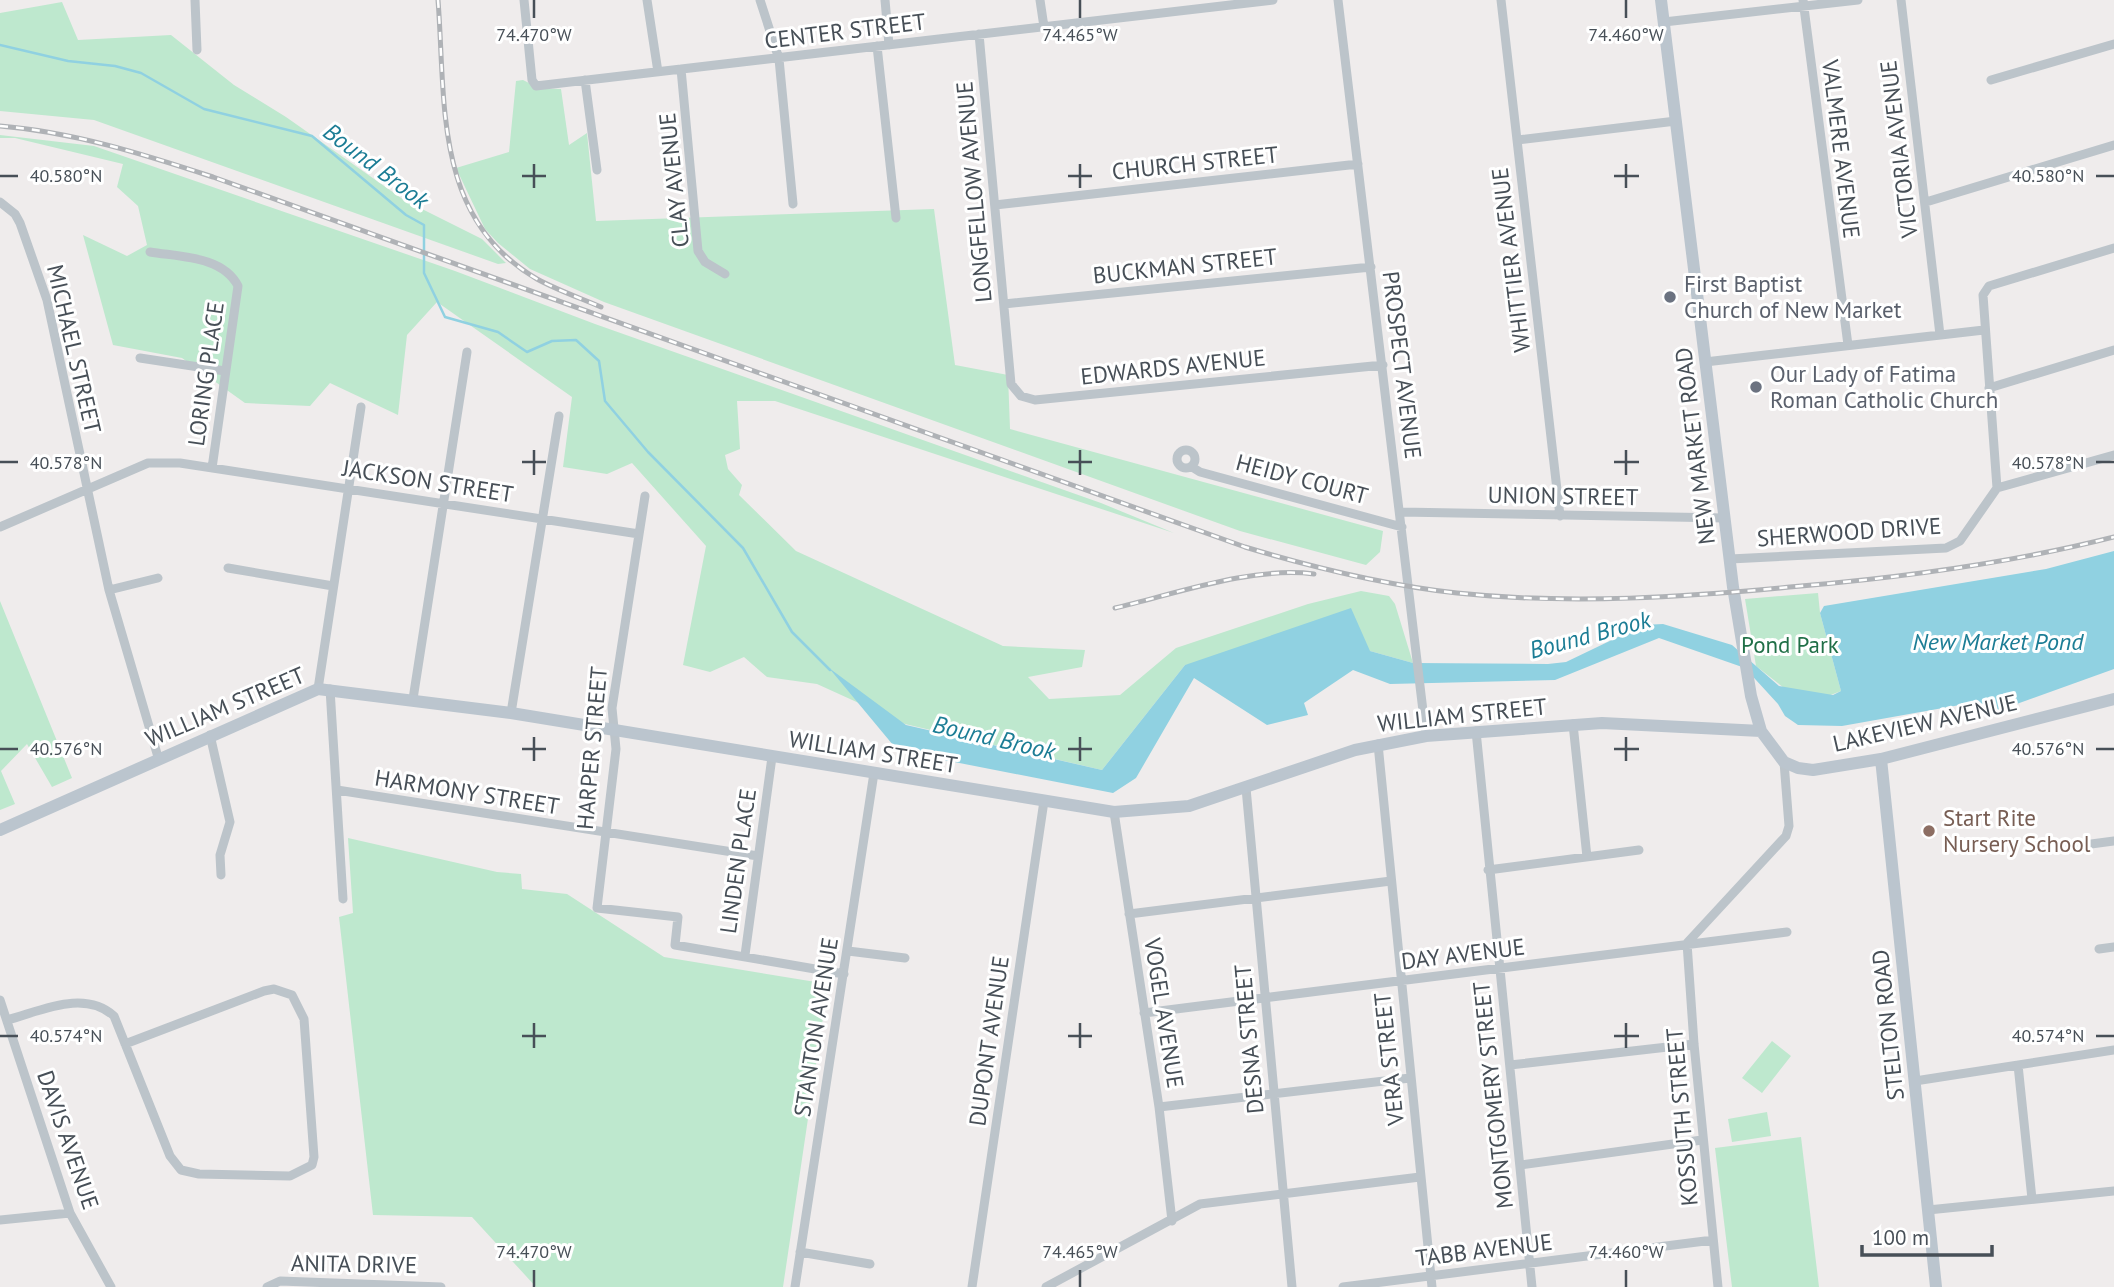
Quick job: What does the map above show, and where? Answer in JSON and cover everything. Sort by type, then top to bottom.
[{"type":"main road","name":"NEW MARKET ROAD","points":[[1661,0],[1740,636],[1761,731]]},
{"type":"main road","name":"WILLIAM STREET","points":[[0,830],[210,734],[324,689],[511,713],[1114,812],[1189,806],[1378,744],[1426,736],[1573,724],[1761,731]]},
{"type":"main road","name":"LAKEVIEW AVENUE","points":[[1784,762],[1813,770],[1881,759],[2114,699]]},
{"type":"main road","points":[[1761,731],[1784,762]]},
{"type":"main road","name":"STELTON ROAD","points":[[1881,759],[1936,1287]]},
{"type":"street","points":[[195,0],[197,50]]},
{"type":"street","name":"CENTER STREET","points":[[524,0],[532,80],[536,86],[1273,0]]},
{"type":"street","points":[[647,0],[658,72]]},
{"type":"street","points":[[760,0],[779,59],[793,204]]},
{"type":"street","points":[[885,0],[889,45]]},
{"type":"street","points":[[1040,0],[1044,27]]},
{"type":"street","points":[[1177,0],[1179,11]]},
{"type":"street","name":"PROSPECT AVENUE","points":[[1338,0],[1426,736]]},
{"type":"street","name":"WHITTIER AVENUE","points":[[1501,0],[1560,516]]},
{"type":"street","points":[[1664,22],[1803,3],[1858,0]]},
{"type":"street","name":"VICTORIA AVENUE","points":[[1901,0],[1940,335]]},
{"type":"street","name":"VALMERE AVENUE","points":[[1803,3],[1848,345]]},
{"type":"street","name":"LONGFELLOW AVENUE","points":[[979,34],[1008,346]]},
{"type":"street","points":[[1991,80],[2114,44]]},
{"type":"street","points":[[877,46],[896,218]]},
{"type":"street","name":"CLAY AVENUE","points":[[681,69],[698,251],[705,262],[725,274]]},
{"type":"street","points":[[585,80],[590,98],[597,170]]},
{"type":"street","points":[[1517,140],[1676,121]]},
{"type":"street","points":[[1926,202],[2114,145]]},
{"type":"street","name":"CHURCH STREET","points":[[995,205],[1358,164]]},
{"type":"street","name":"MICHAEL STREET","points":[[0,202],[16,214],[47,300],[108,590],[158,757]]},
{"type":"street","points":[[2114,248],[1989,286],[1983,295],[1997,488],[2114,455]]},
{"type":"street","name":"LORING PLACE","points":[[150,252],[208,262],[231,273],[238,286],[212,468]]},
{"type":"street","name":"BUCKMAN STREET","points":[[1004,304],[1371,267]]},
{"type":"street","points":[[1705,362],[1984,330]]},
{"type":"street","name":"EDWARDS AVENUE","points":[[1008,346],[1012,384],[1021,396],[1035,400],[1383,365]]},
{"type":"street","points":[[1989,388],[2114,350]]},
{"type":"street","points":[[413,699],[467,352]]},
{"type":"street","points":[[140,358],[225,371]]},
{"type":"street","points":[[343,899],[337,790],[324,689],[333,586],[361,407]]},
{"type":"street","points":[[511,713],[559,416]]},
{"type":"street","name":"JACKSON STREET","points":[[0,527],[148,463],[180,463],[349,487],[639,534]]},
{"type":"street","name":"HEIDY COURT","points":[[1192,467],[1199,472],[1402,527]]},
{"type":"street","name":"SHERWOOD DRIVE","points":[[1730,559],[1945,548],[1960,541],[1997,488]]},
{"type":"street","name":"HARPER STREET","points":[[645,496],[612,708],[616,749],[597,908],[678,917],[675,945],[745,955]]},
{"type":"street","name":"UNION STREET","points":[[1401,512],[1725,518]]},
{"type":"street","points":[[228,568],[333,586]]},
{"type":"street","points":[[108,590],[158,578]]},
{"type":"street","points":[[1573,724],[1587,857]]},
{"type":"street","name":"MONTGOMERY STREET","points":[[1476,731],[1532,1287]]},
{"type":"street","points":[[210,734],[230,822],[220,855],[221,875]]},
{"type":"street","name":"VERA STREET","points":[[1378,744],[1432,1287]]},
{"type":"street","name":"LINDEN PLACE","points":[[772,757],[745,955],[844,974]]},
{"type":"street","points":[[1687,943],[1786,836],[1789,826],[1784,762]]},
{"type":"street","name":"STANTON AVENUE","points":[[794,1287],[874,773]]},
{"type":"street","name":"DESNA STREET","points":[[1247,788],[1292,1287]]},
{"type":"street","name":"HARMONY STREET","points":[[337,790],[604,834],[758,856]]},
{"type":"street","name":"DUPONT AVENUE","points":[[972,1287],[1044,801]]},
{"type":"street","name":"VOGEL AVENUE","points":[[1114,812],[1159,1107],[1172,1221]]},
{"type":"street","points":[[2061,848],[2114,841]]},
{"type":"street","points":[[1488,870],[1639,850]]},
{"type":"street","points":[[1129,914],[1391,881]]},
{"type":"street","name":"DAY AVENUE","points":[[1144,1013],[1787,932]]},
{"type":"street","name":"KOSSUTH STREET","points":[[1687,943],[1702,1140],[1718,1287]]},
{"type":"street","points":[[2099,949],[2114,947]]},
{"type":"street","points":[[848,951],[905,958]]},
{"type":"street","points":[[7,1020],[69,1003],[87,1002],[102,1006],[114,1016],[125,1044],[170,1156],[181,1170],[199,1174],[290,1176],[312,1164],[314,1157],[304,1019],[292,995],[274,989],[264,991],[125,1044]]},
{"type":"street","name":"DAVIS AVENUE","points":[[0,1000],[70,1213],[111,1287]]},
{"type":"street","points":[[1510,1065],[1694,1044]]},
{"type":"street","points":[[1915,1081],[2114,1050]]},
{"type":"street","points":[[2018,1065],[2032,1199]]},
{"type":"street","points":[[1159,1107],[1410,1078]]},
{"type":"street","points":[[1520,1164],[1702,1140]]},
{"type":"street","points":[[1046,1287],[1200,1204],[1420,1177]]},
{"type":"street","points":[[1928,1210],[2114,1191]]},
{"type":"street","points":[[0,1220],[70,1213]]},
{"type":"street","name":"TABB AVENUE","points":[[1343,1287],[1713,1240]]},
{"type":"street","points":[[800,1252],[870,1264]]},
{"type":"street","name":"ANITA DRIVE","points":[[267,1287],[280,1282],[441,1287]]},
{"type":"green space","points":[[62,2],[78,40],[171,35],[234,85],[286,117],[404,200],[482,239],[506,263],[498,264],[94,120],[0,111],[0,13]]},
{"type":"green space","points":[[523,80],[539,88],[561,89],[569,145],[587,133],[596,221],[934,209],[955,365],[1008,375],[1010,429],[1383,531],[1380,552],[1366,565],[1240,531],[604,302],[530,269],[485,229],[456,168],[509,152],[516,81]]},
{"type":"green space","points":[[0,135],[94,146],[455,271],[595,324],[1101,503],[1174,533],[775,401],[737,401],[740,449],[725,455],[728,469],[742,485],[739,495],[796,551],[1003,646],[1085,650],[1082,667],[1028,677],[1049,699],[1120,695],[1176,648],[1308,604],[1361,591],[1389,596],[1395,604],[1413,663],[1370,651],[1185,665],[1102,770],[905,724],[817,684],[767,677],[744,657],[710,672],[683,665],[706,546],[632,463],[607,474],[563,467],[572,397],[437,302],[407,335],[398,415],[330,383],[310,406],[245,403],[182,358],[113,345],[83,235],[127,256],[147,245],[138,206],[117,187],[123,164],[15,138],[0,138]]},
{"type":"green space","name":"Pond Park","points":[[1818,593],[1820,613],[1841,691],[1828,696],[1784,688],[1756,666],[1745,599]]},
{"type":"green space","points":[[0,601],[72,778],[52,787],[27,744],[1,771],[15,804],[0,810]]},
{"type":"green space","points":[[348,838],[497,872],[521,874],[522,889],[567,894],[664,957],[828,984],[783,1287],[536,1287],[472,1217],[373,1215],[339,917],[353,913]]},
{"type":"green space","points":[[1772,1041],[1791,1056],[1762,1093],[1742,1078]]},
{"type":"green space","points":[[1767,1112],[1771,1136],[1732,1142],[1728,1119]]},
{"type":"green space","points":[[1801,1137],[1819,1287],[1732,1287],[1715,1148]]},
{"type":"water","name":"New Market Pond","points":[[2114,551],[2114,669],[2000,710],[1971,703],[1842,726],[1798,725],[1785,716],[1778,704],[1745,668],[1659,638],[1555,680],[1390,684],[1353,670],[1304,703],[1308,715],[1267,725],[1194,678],[1136,778],[1113,793],[898,751],[829,668],[906,725],[1102,770],[1185,665],[1351,608],[1370,651],[1413,663],[1566,662],[1643,625],[1663,624],[1732,645],[1779,686],[1833,695],[1841,691],[1820,613],[1824,606],[2046,569]]},
{"type":"waterway","name":"Bound Brook","points":[[0,45],[68,61],[115,66],[141,73],[204,109],[312,136],[406,215],[424,225],[424,273],[445,317],[498,332],[527,352],[552,341],[576,340],[599,361],[605,401],[648,452],[743,548],[792,632],[830,670]]},
{"type":"railway","points":[[438,0],[445,118],[462,192],[479,225],[503,254],[537,279],[601,307]]},
{"type":"railway","points":[[0,126],[81,139],[134,152],[213,177],[1245,547],[1324,569],[1377,580],[1430,590],[1500,597],[1586,599],[1672,596],[1919,573],[1997,562],[2114,537]]},
{"type":"railway","points":[[1115,608],[1240,578],[1265,574],[1314,574]]},
{"type":"place","name":"First Baptist Church of New Market","points":[[1670,297]]},
{"type":"place","name":"Our Lady of Fatima Roman Catholic Church","points":[[1756,387]]},
{"type":"place","name":"Start Rite Nursery School","points":[[1929,831]]}]
